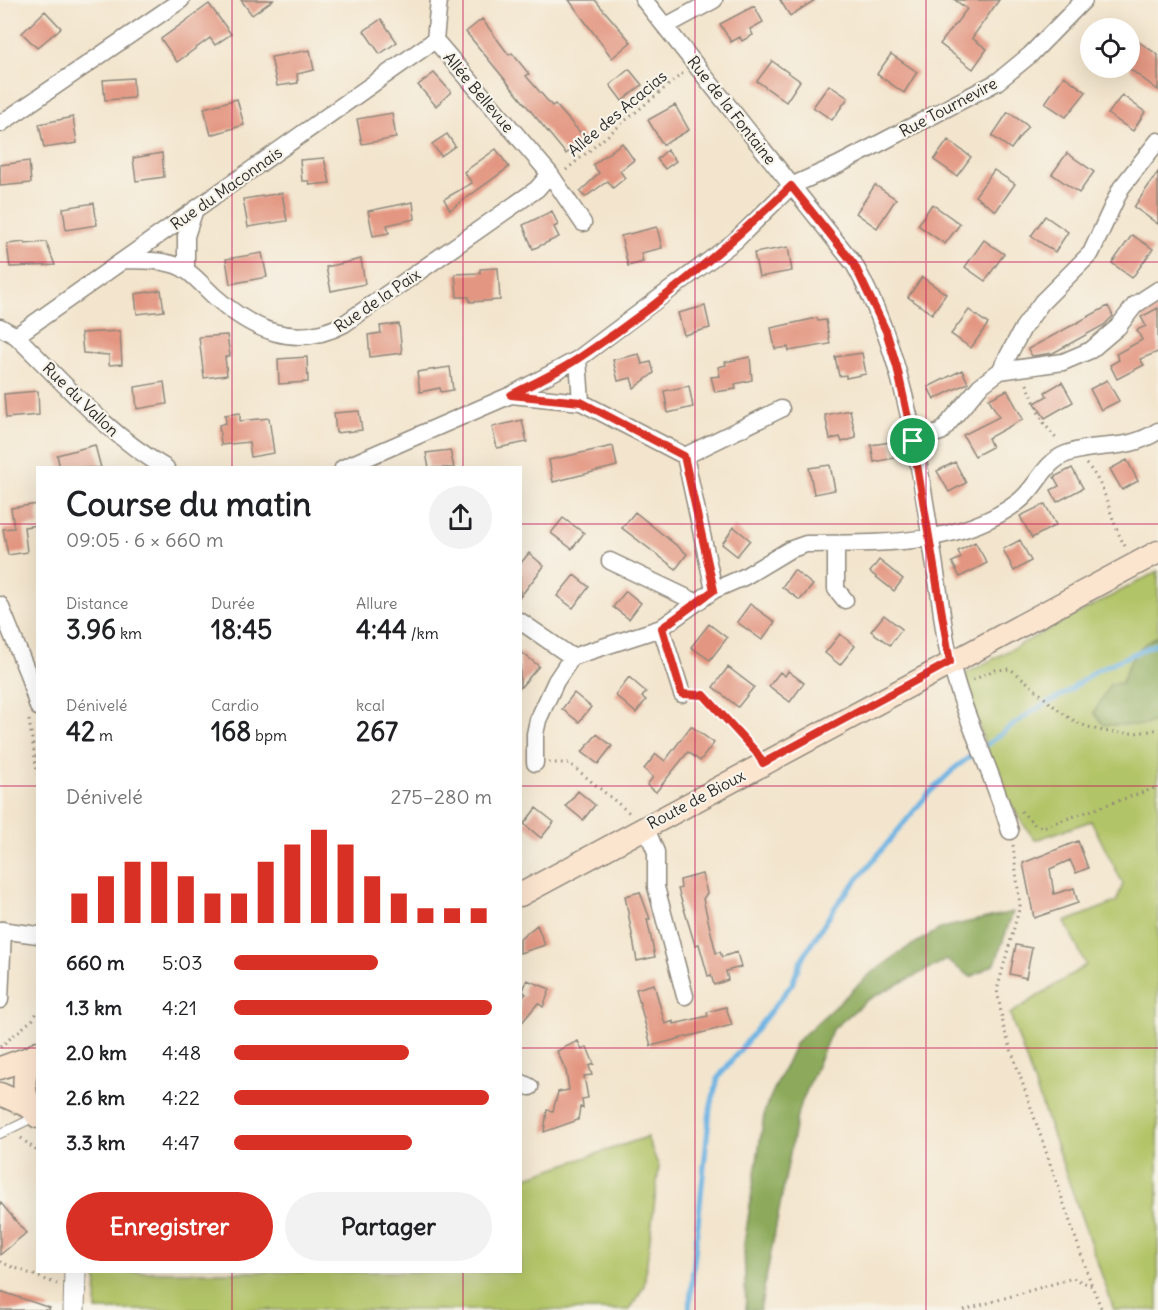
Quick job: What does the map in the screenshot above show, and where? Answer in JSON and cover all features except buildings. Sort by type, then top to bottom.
[{"type":"main road","name":"Route de Bioux","points":[[522,895],[645,826],[1158,552]]},
{"type":"main road","points":[[0,1068],[36,1054]]},
{"type":"main road","points":[[35,1114],[24,1087],[25,1074],[36,1054]]},
{"type":"main road","points":[[0,1094],[35,1114]]},
{"type":"street","points":[[0,124],[181,0]]},
{"type":"street","name":"Allée Bellevue","points":[[439,0],[435,40],[550,174],[583,223]]},
{"type":"street","name":"Rue de la Fontaine","points":[[644,0],[854,264],[868,289],[886,331],[897,367],[913,441],[950,662],[1000,796],[1010,831]]},
{"type":"street","points":[[666,26],[714,0]]},
{"type":"street","name":"Rue Tournevire","points":[[791,186],[838,165],[997,82],[1030,55],[1084,0]]},
{"type":"street","name":"Rue du Maconnais","points":[[16,336],[435,40]]},
{"type":"street","points":[[913,441],[941,432],[980,386],[1000,371],[1023,328],[1042,302],[1091,253],[1121,188],[1158,141]]},
{"type":"street","name":"Rue de la Paix","points":[[124,260],[159,262],[186,270],[238,316],[260,329],[278,335],[307,337],[329,332],[537,189],[550,174]]},
{"type":"street","points":[[348,466],[511,395],[578,359],[735,241],[791,186]]},
{"type":"street","points":[[186,270],[186,236],[195,209]]},
{"type":"street","points":[[1000,371],[1063,362],[1091,350],[1118,327],[1135,305],[1158,290]]},
{"type":"street","name":"Rue du Vallon","points":[[0,327],[16,336],[106,424],[141,454],[162,466]]},
{"type":"street","points":[[578,359],[581,402]]},
{"type":"street","points":[[511,395],[581,402],[684,456],[714,590]]},
{"type":"street","points":[[684,456],[781,409]]},
{"type":"street","points":[[535,763],[537,720],[556,681],[572,657],[662,628],[714,590],[744,577],[789,550],[806,544],[930,538],[996,516],[1019,501],[1051,462],[1066,454],[1092,447],[1125,447],[1158,431]]},
{"type":"street","points":[[836,544],[836,589],[845,600]]},
{"type":"street","points":[[610,561],[696,602]]},
{"type":"street","points":[[0,605],[36,700]]},
{"type":"street","points":[[522,622],[572,657]]},
{"type":"street","points":[[662,628],[682,694]]},
{"type":"street","points":[[645,826],[656,852],[656,887],[685,996]]},
{"type":"street","points":[[0,1000],[1,930],[36,934]]},
{"type":"lane","points":[[0,1134],[35,1114]]},
{"type":"path","name":"Allée des Acacias","points":[[550,174],[570,168],[696,63]]},
{"type":"path","points":[[959,687],[994,670],[1010,669],[1069,718],[1104,731],[1138,734],[1158,729]]},
{"type":"path","points":[[682,694],[704,695],[756,752],[763,763]]},
{"type":"path","points":[[535,763],[569,763],[645,826]]},
{"type":"path","points":[[1000,796],[1026,815],[1035,825],[1043,827],[1158,787]]},
{"type":"path","points":[[1010,831],[1020,906],[997,990],[1004,1029],[1102,1310]]},
{"type":"path","points":[[0,1047],[36,1014]]},
{"type":"path","points":[[20,1137],[36,1150]]},
{"type":"path","points":[[0,1262],[75,1291]]},
{"type":"path","points":[[37,1277],[39,1273]]},
{"type":"path","points":[[964,1310],[1073,1278],[1092,1286]]},
{"type":"green space","points":[[1158,571],[1158,1310],[1114,1310],[1010,1014],[1086,965],[1065,922],[1116,902],[1123,884],[1091,821],[1035,840],[1010,802],[991,761],[965,674]]},
{"type":"green space","points":[[1156,637],[1158,639],[1158,719],[1146,725],[1104,725],[1094,713],[1110,684],[1122,683],[1127,668],[1138,650]]},
{"type":"green space","points":[[1013,912],[995,964],[971,977],[946,960],[867,1000],[832,1030],[798,1111],[760,1310],[746,1310],[744,1244],[765,1109],[796,1042],[869,975],[907,948],[942,928]]},
{"type":"green space","points":[[647,1137],[659,1167],[644,1286],[630,1310],[96,1310],[97,1273],[522,1273],[522,1179]]},
{"type":"waterway","points":[[689,1310],[710,1109],[718,1078],[792,984],[801,960],[837,904],[928,794],[956,767],[1034,710],[1063,695],[1097,670],[1158,643]]},
{"type":"route","points":[[791,186],[854,264],[868,289],[886,331],[897,367],[913,441],[950,662],[763,763],[756,752],[704,695],[682,694],[662,628],[714,590],[684,456],[581,402],[511,395],[578,359],[644,311],[735,241],[791,186]]}]
